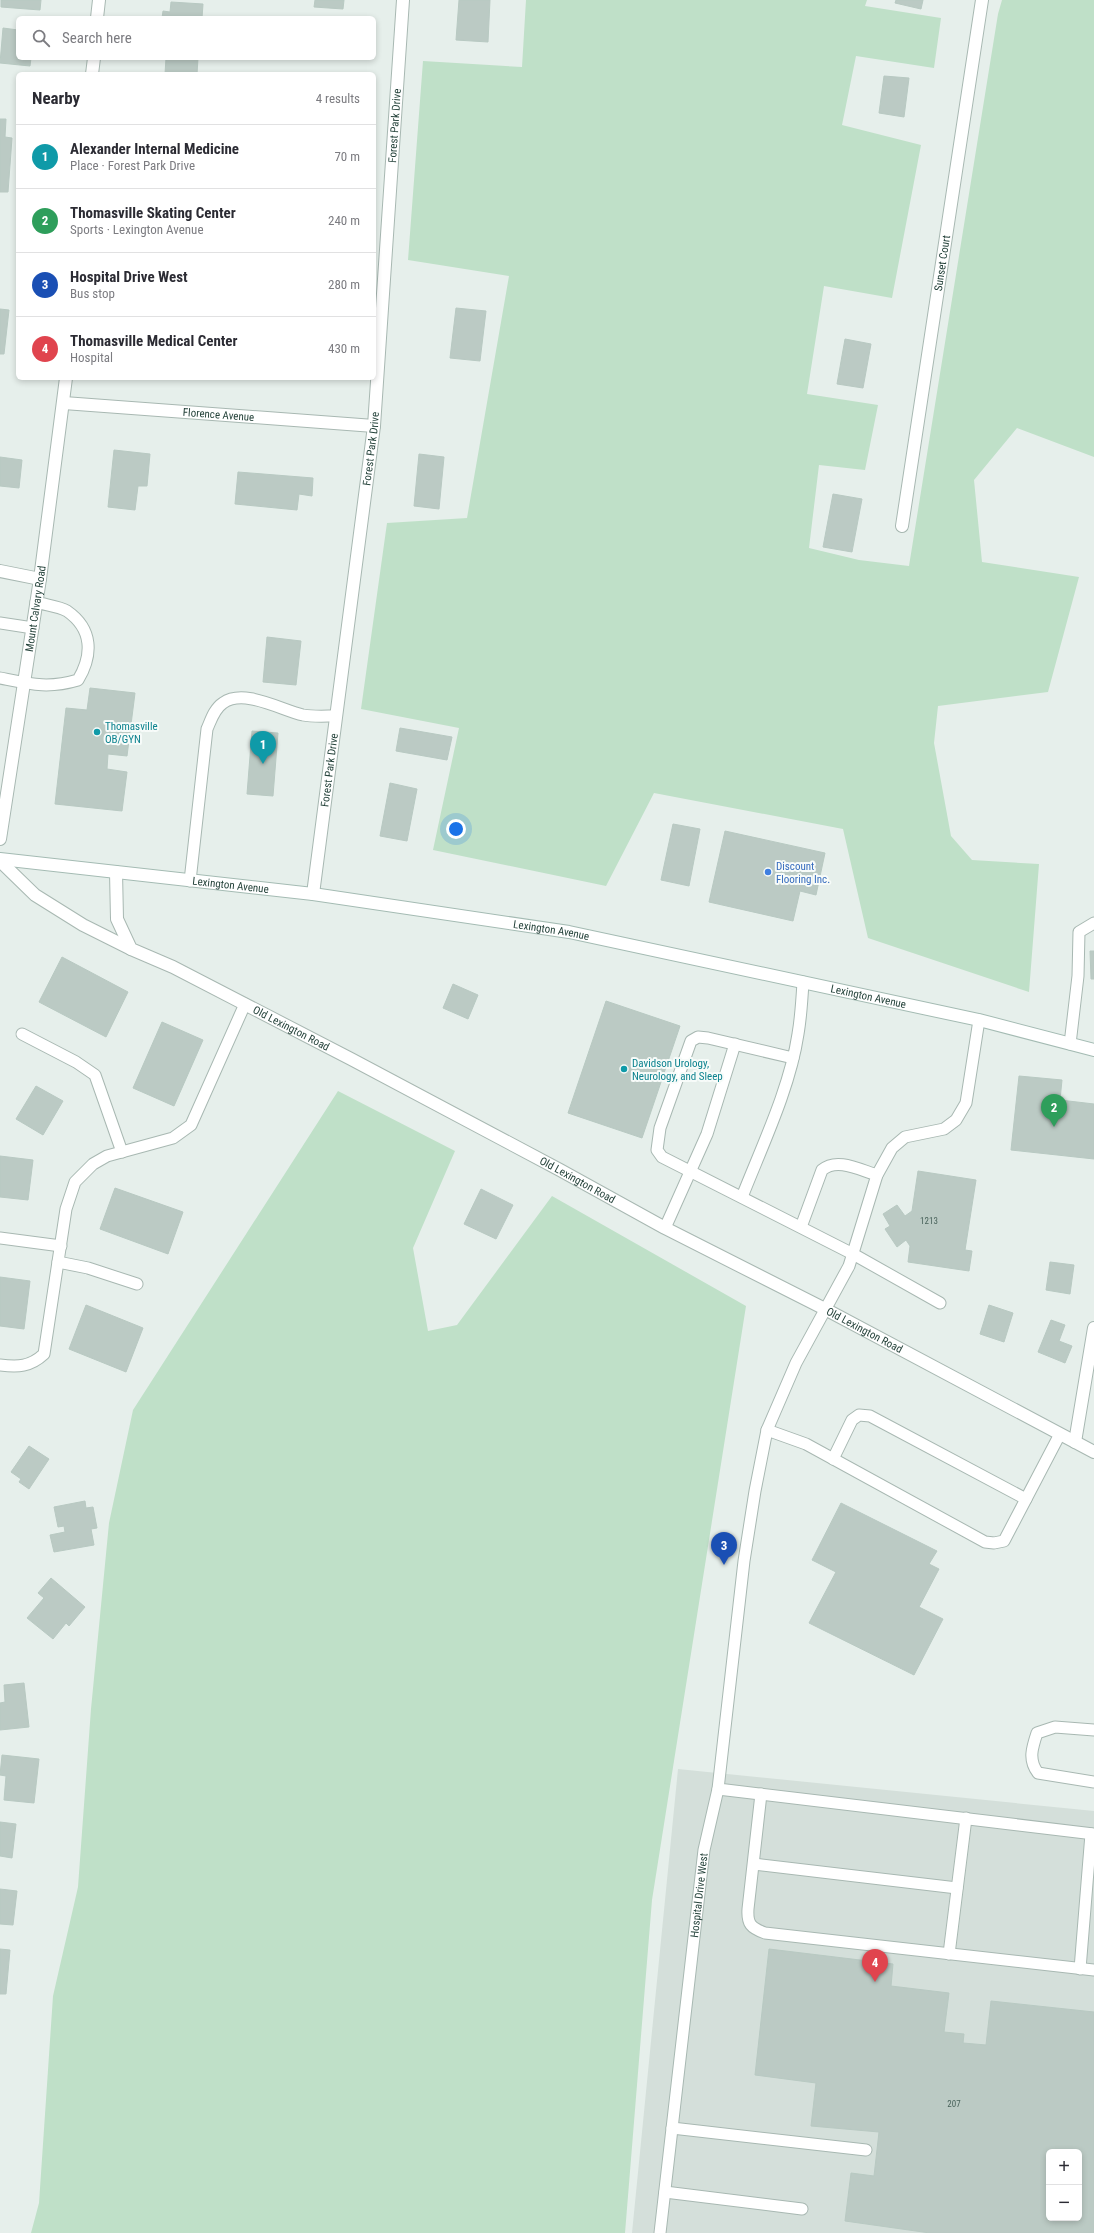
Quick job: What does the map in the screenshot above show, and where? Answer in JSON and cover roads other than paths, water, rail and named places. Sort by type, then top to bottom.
[{"type":"street","points":[[97,16],[99,0]]},
{"type":"street","name":"Forest Park Drive","points":[[313,894],[374,426],[403,0]]},
{"type":"street","name":"Sunset Court","points":[[902,526],[982,0]]},
{"type":"street","points":[[92,72],[94,60]]},
{"type":"street","name":"Mount Calvary Road","points":[[0,839],[40,579],[66,380]]},
{"type":"street","name":"Florence Avenue","points":[[64,403],[374,426]]},
{"type":"street","points":[[0,572],[40,579]]},
{"type":"street","name":"Lexington Avenue","points":[[0,860],[313,894],[568,932],[979,1020],[1094,1050]]},
{"type":"street","name":"Old Lexington Road","points":[[0,860],[35,895],[83,925],[131,949],[173,967],[245,1004],[560,1170],[665,1228],[825,1309],[1094,1452]]},
{"type":"street","points":[[116,872],[117,919],[131,949]]},
{"type":"street","points":[[1075,1442],[1094,1328]]},
{"type":"lane","points":[[0,678],[24,683],[59,686],[78,680],[85,667],[90,653],[86,637],[78,622],[66,610],[36,602]]},
{"type":"lane","points":[[0,623],[32,628]]},
{"type":"lane","points":[[190,881],[207,729],[214,714],[223,702],[238,699],[258,700],[304,715],[336,716]]},
{"type":"lane","points":[[1070,1044],[1078,976],[1078,932],[1094,923]]},
{"type":"lane","points":[[742,1197],[774,1116],[792,1058],[798,1034],[803,982]]},
{"type":"lane","points":[[0,1365],[21,1367],[37,1360],[44,1354],[66,1209],[75,1182],[93,1164],[107,1156],[173,1138],[191,1125],[245,1004]]},
{"type":"lane","name":"Hospital Drive West","points":[[660,2233],[704,1850],[718,1789],[744,1560],[767,1430],[796,1363],[848,1266],[877,1175],[892,1148],[905,1137],[944,1129],[956,1120],[966,1103],[979,1020]]},
{"type":"lane","points":[[22,1034],[76,1062],[95,1075],[122,1152]]},
{"type":"lane","points":[[792,1058],[708,1038],[698,1037],[691,1041],[660,1128],[657,1150],[662,1157],[801,1227],[940,1303]]},
{"type":"lane","points":[[665,1228],[707,1134],[735,1044]]},
{"type":"lane","points":[[801,1227],[822,1170],[827,1166],[839,1164],[877,1175]]},
{"type":"lane","points":[[0,1238],[61,1246]]},
{"type":"lane","points":[[58,1262],[88,1268],[137,1284]]},
{"type":"lane","points":[[833,1459],[852,1420],[859,1415],[870,1416],[1026,1499]]},
{"type":"lane","points":[[767,1430],[806,1444],[984,1542],[994,1544],[1004,1540],[1060,1434]]},
{"type":"lane","points":[[1094,1730],[1055,1727],[1037,1733],[1031,1752],[1034,1767],[1038,1773],[1094,1782]]},
{"type":"lane","points":[[718,1789],[1093,1834],[1090,1902],[1080,1969]]},
{"type":"lane","points":[[761,1794],[748,1921],[752,1928],[765,1933],[1094,1970]]},
{"type":"lane","points":[[949,1954],[966,1818]]},
{"type":"lane","points":[[754,1864],[957,1888]]},
{"type":"lane","points":[[672,2128],[866,2150]]},
{"type":"lane","points":[[665,2192],[802,2209]]},
{"type":"place","name":"Thomasville OB/GYN","points":[[97,732]]},
{"type":"place","name":"Alexander Internal Medicine","points":[[263,764]]},
{"type":"place","name":"Discount Flooring Inc.","points":[[768,872]]},
{"type":"place","name":"Davidson Urology, Neurology, and Sleep","points":[[624,1069]]},
{"type":"place","name":"Thomasville Skating Center","points":[[1054,1127]]},
{"type":"place","name":"Hospital Drive West","points":[[724,1565]]},
{"type":"place","name":"Thomasville Medical Center","points":[[875,1982]]}]
